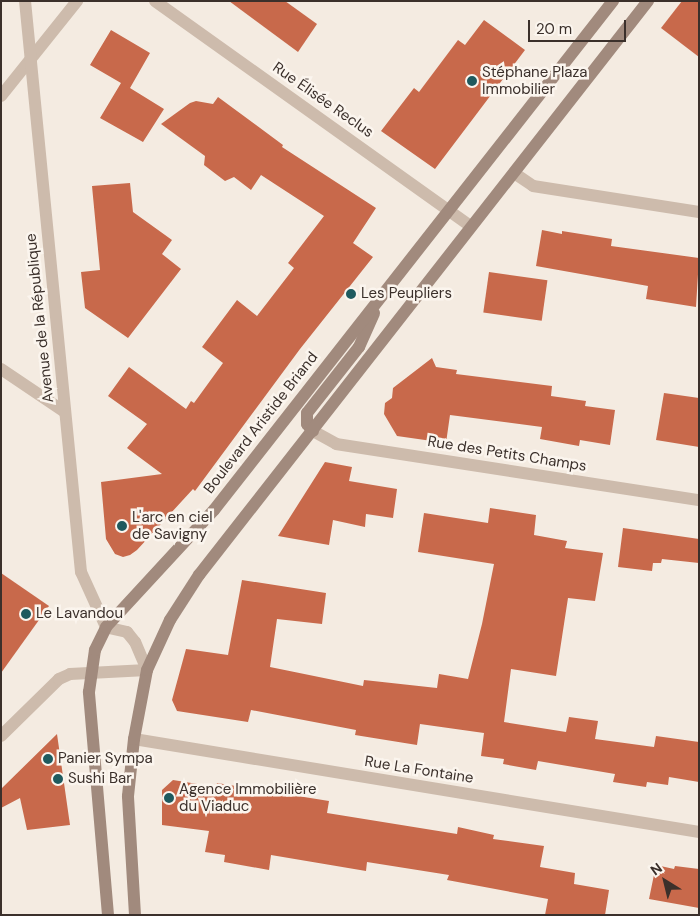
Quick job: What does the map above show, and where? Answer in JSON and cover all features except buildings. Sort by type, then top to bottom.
[{"type":"main road","name":"Boulevard Aristide Briand","points":[[108,915],[92,748],[89,692],[90,673],[95,650],[106,627],[214,510],[613,1]]},
{"type":"main road","points":[[135,915],[128,796],[134,739],[147,670],[170,620],[199,575],[648,1]]},
{"type":"main road","points":[[313,431],[307,424],[307,414],[359,347],[381,297]]},
{"type":"street","name":"Avenue de la République","points":[[25,1],[81,572],[106,627]]},
{"type":"street","points":[[1,96],[32,61],[77,1]]},
{"type":"street","name":"Rue Élisée Reclus","points":[[156,1],[471,226]]},
{"type":"street","points":[[514,173],[533,186],[699,212]]},
{"type":"street","points":[[1,369],[65,412]]},
{"type":"street","name":"Rue des Petits Champs","points":[[313,431],[336,444],[699,500]]},
{"type":"street","points":[[1,736],[59,679],[70,674],[147,670],[135,642],[127,632],[106,627]]},
{"type":"street","name":"Rue La Fontaine","points":[[134,739],[699,832]]},
{"type":"place","name":"Stéphane Plaza Immobilier","points":[[472,81]]},
{"type":"place","name":"Les Peupliers","points":[[351,294]]},
{"type":"place","name":"L'arc en ciel de Savigny","points":[[122,526]]},
{"type":"place","name":"Le Lavandou","points":[[26,614]]},
{"type":"place","name":"Panier Sympa","points":[[48,759]]},
{"type":"place","name":"Sushi Bar","points":[[58,779]]},
{"type":"place","name":"Agence Immobilière du Viaduc","points":[[169,798]]}]
